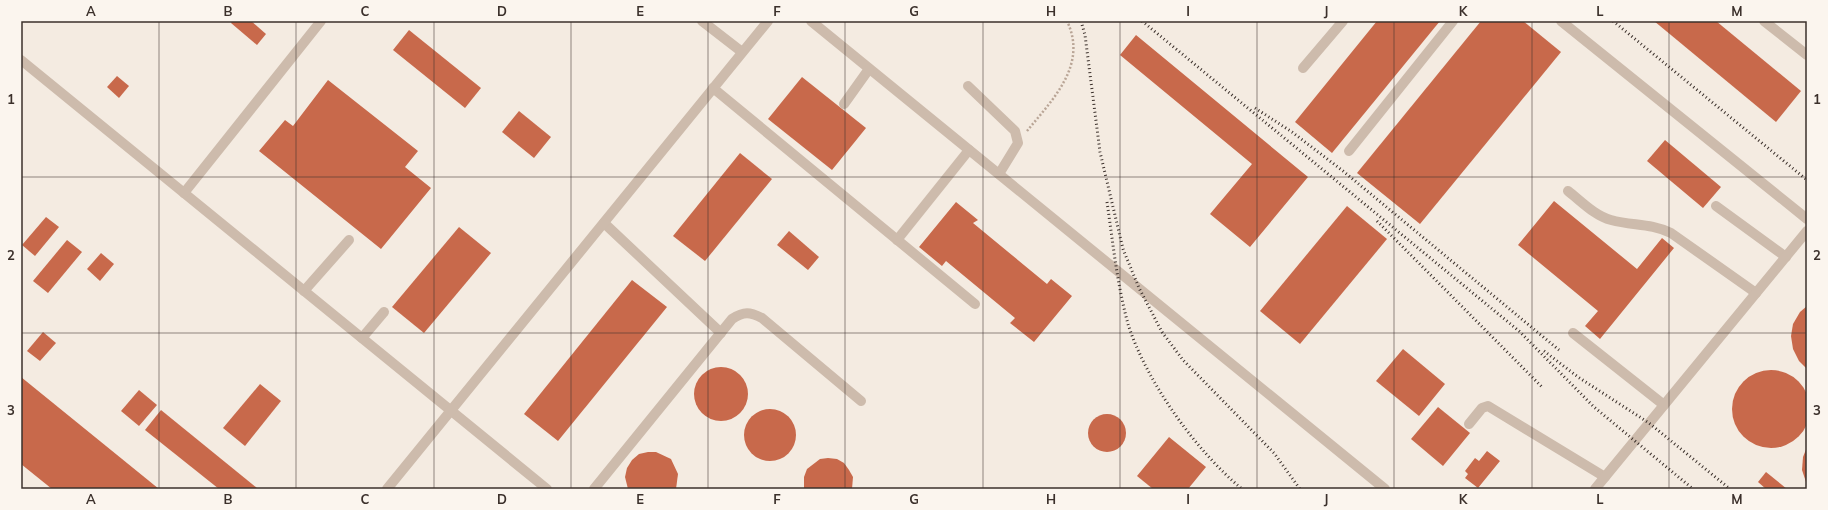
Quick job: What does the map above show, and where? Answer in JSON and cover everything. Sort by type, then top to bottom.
[{"type":"lane","points":[[184,193],[321,21]]},
{"type":"lane","points":[[702,21],[742,52]]},
{"type":"lane","points":[[387,489],[768,21]]},
{"type":"lane","points":[[811,21],[1385,489]]},
{"type":"lane","points":[[1304,68],[1343,21]]},
{"type":"lane","points":[[1349,151],[1454,21]]},
{"type":"lane","points":[[1561,21],[1807,219]]},
{"type":"lane","points":[[1764,21],[1807,55]]},
{"type":"lane","points":[[21,60],[547,489]]},
{"type":"lane","points":[[844,104],[870,69]]},
{"type":"lane","points":[[968,86],[1015,131],[1018,143],[999,174]]},
{"type":"lane","points":[[714,88],[975,304]]},
{"type":"lane","points":[[897,240],[969,150]]},
{"type":"lane","points":[[1568,191],[1598,214],[1611,220],[1658,227],[1671,233],[1756,293]]},
{"type":"lane","points":[[1716,206],[1786,257]]},
{"type":"lane","points":[[604,223],[721,333]]},
{"type":"lane","points":[[1595,489],[1807,231]]},
{"type":"lane","points":[[304,291],[349,240]]},
{"type":"lane","points":[[362,338],[384,312]]},
{"type":"lane","points":[[594,489],[732,319],[742,312],[752,313],[762,318],[861,401]]},
{"type":"lane","points":[[1573,333],[1664,405]]},
{"type":"lane","points":[[1469,424],[1482,408],[1488,406],[1605,477]]},
{"type":"path","points":[[1018,143],[1062,87],[1070,68],[1073,52],[1072,33],[1067,21]]},
{"type":"building","points":[[232,21],[251,21],[266,34],[257,45],[231,23]]},
{"type":"building","points":[[1377,21],[1440,21],[1332,153],[1295,122]]},
{"type":"building","points":[[1481,21],[1523,21],[1561,52],[1420,224],[1357,173]]},
{"type":"building","points":[[1654,21],[1716,21],[1801,91],[1776,122]]},
{"type":"building","points":[[409,30],[481,88],[465,108],[393,50]]},
{"type":"building","points":[[1136,35],[1308,177],[1250,247],[1210,214],[1252,164],[1120,55]]},
{"type":"building","points":[[117,76],[129,86],[119,98],[107,87]]},
{"type":"building","points":[[802,77],[866,128],[832,170],[768,119]]},
{"type":"building","points":[[328,80],[418,151],[405,167],[431,188],[381,249],[259,151],[285,120],[293,126]]},
{"type":"building","points":[[519,111],[551,137],[534,158],[502,132]]},
{"type":"building","points":[[1665,140],[1721,187],[1703,208],[1647,161]]},
{"type":"building","points":[[740,153],[772,179],[705,261],[673,236]]},
{"type":"building","points":[[1554,201],[1637,269],[1662,238],[1674,248],[1600,339],[1585,326],[1598,311],[1518,245]]},
{"type":"building","points":[[956,202],[978,220],[973,223],[1047,284],[1051,279],[1072,296],[1034,342],[1010,323],[1015,318],[946,261],[942,266],[919,247]]},
{"type":"building","points":[[1347,206],[1387,239],[1300,344],[1260,311]]},
{"type":"building","points":[[46,217],[59,227],[35,256],[22,245]]},
{"type":"building","points":[[459,227],[491,253],[424,333],[392,307]]},
{"type":"building","points":[[789,231],[819,257],[808,270],[777,245]]},
{"type":"building","points":[[67,240],[82,252],[48,293],[33,281]]},
{"type":"building","points":[[101,253],[114,264],[100,281],[87,269]]},
{"type":"building","points":[[632,280],[667,307],[558,441],[524,414]]},
{"type":"building","points":[[1807,306],[1807,369],[1799,361],[1793,349],[1791,336],[1793,324],[1800,312]]},
{"type":"building","points":[[43,332],[56,343],[40,361],[27,351]]},
{"type":"building","points":[[1403,349],[1445,384],[1419,416],[1376,381]]},
{"type":"building","points":[[721,367],[731,369],[740,375],[746,384],[748,394],[746,404],[740,413],[731,419],[721,421],[711,419],[702,413],[696,404],[694,394],[696,384],[702,375],[711,369]]},
{"type":"building","points":[[1771,370],[1786,373],[1793,377],[1803,387],[1807,394],[1810,409],[1807,424],[1803,431],[1793,441],[1786,445],[1771,448],[1756,445],[1749,441],[1739,431],[1735,424],[1732,409],[1735,394],[1739,387],[1749,377],[1756,373]]},
{"type":"building","points":[[21,377],[159,489],[52,489],[21,464]]},
{"type":"building","points":[[260,384],[281,401],[245,446],[223,428]]},
{"type":"building","points":[[139,390],[157,405],[139,426],[121,411]]},
{"type":"building","points":[[1438,407],[1470,433],[1443,466],[1411,439]]},
{"type":"building","points":[[765,409],[775,409],[789,416],[796,430],[796,440],[789,454],[775,461],[765,461],[755,457],[748,450],[744,440],[744,430],[748,420],[755,413]]},
{"type":"building","points":[[161,410],[257,488],[219,489],[145,430]]},
{"type":"building","points":[[1103,414],[1111,414],[1121,419],[1125,426],[1125,440],[1121,447],[1111,452],[1103,452],[1093,447],[1091,444],[1088,437],[1088,429],[1093,419],[1096,417]]},
{"type":"building","points":[[1169,437],[1206,467],[1188,489],[1153,489],[1137,476]]},
{"type":"building","points":[[1807,447],[1807,485],[1802,470],[1803,457]]},
{"type":"building","points":[[1487,451],[1500,461],[1478,488],[1465,478],[1468,474],[1465,471],[1475,458],[1479,461]]},
{"type":"building","points":[[656,452],[671,459],[678,474],[676,489],[628,489],[625,477],[627,468],[632,460],[639,454]]},
{"type":"building","points":[[820,459],[837,459],[844,463],[853,477],[852,489],[804,489],[804,477],[807,469]]},
{"type":"building","points":[[1766,472],[1787,489],[1766,489],[1758,482]]},
{"type":"railway","points":[[1081,21],[1085,35],[1100,152],[1123,249],[1139,288],[1162,332],[1183,360],[1274,453],[1300,489]]},
{"type":"railway","points":[[1142,21],[1519,331],[1594,407],[1693,489]]},
{"type":"railway","points":[[1613,21],[1807,180]]},
{"type":"railway","points":[[1255,108],[1292,132],[1343,171],[1559,350]]},
{"type":"railway","points":[[1107,202],[1121,294],[1128,324],[1136,346],[1174,414],[1207,455],[1242,489]]},
{"type":"railway","points":[[1377,221],[1543,388]]},
{"type":"railway","points":[[1544,351],[1578,377],[1649,423],[1730,489]]}]
